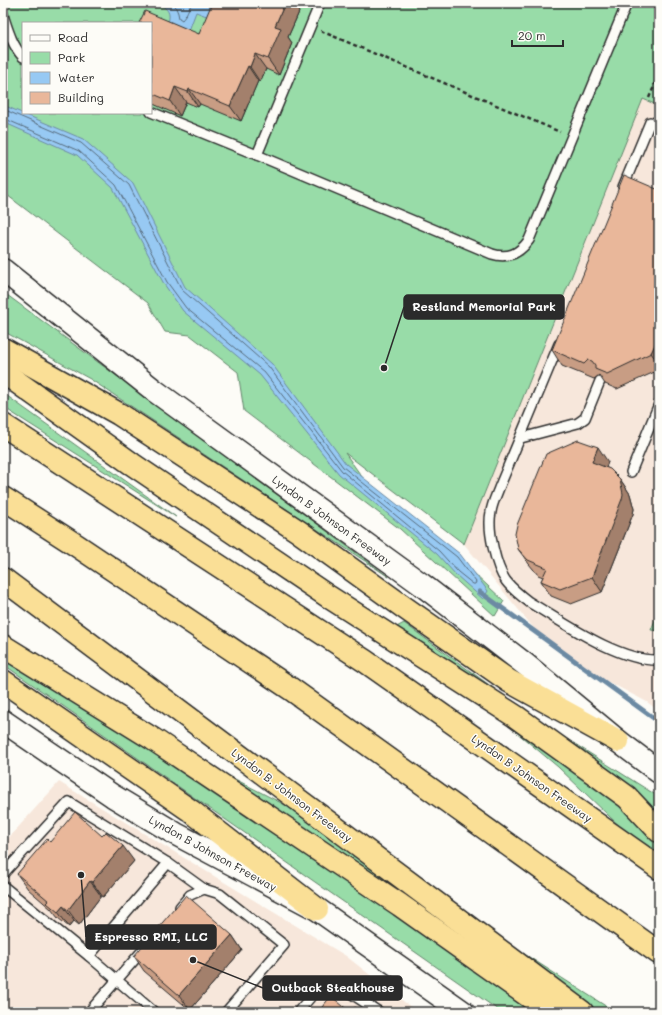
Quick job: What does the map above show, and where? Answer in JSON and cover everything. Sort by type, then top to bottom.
[{"type":"highway","points":[[3,349],[119,414],[298,531],[509,681],[618,741]]},
{"type":"highway","points":[[3,372],[190,504],[329,597],[515,716],[627,797],[659,831]]},
{"type":"highway","name":"Lyndon B Johnson Freeway","points":[[3,425],[365,661],[659,868]]},
{"type":"highway","points":[[3,498],[83,549],[291,689],[659,953]]},
{"type":"highway","name":"Lyndon B. Johnson Freeway","points":[[3,579],[582,1012]]},
{"type":"highway","points":[[3,646],[154,739],[400,905],[552,1012]]},
{"type":"highway","points":[[3,681],[191,811],[317,909]]},
{"type":"main road","name":"Lyndon B Johnson Freeway","points":[[3,270],[155,391],[421,584],[526,664],[618,741],[659,772]]},
{"type":"main road","name":"Lyndon B Johnson Freeway","points":[[3,721],[119,800],[176,834],[317,909],[463,1012]]},
{"type":"lane","points":[[257,155],[320,3]]},
{"type":"lane","points":[[152,112],[492,254],[505,256],[512,255],[519,251],[528,240],[627,3]]},
{"type":"lane","points":[[3,15],[11,38],[22,56]]},
{"type":"lane","points":[[620,195],[650,122],[659,126]]},
{"type":"lane","points":[[563,335],[490,512],[492,540],[500,570],[506,581],[518,594],[602,644],[637,658],[659,660]]},
{"type":"lane","points":[[521,438],[578,423],[585,418],[600,382]]},
{"type":"lane","points":[[631,472],[659,404]]},
{"type":"lane","points":[[3,874],[69,802],[168,863],[204,889],[220,894],[284,945],[226,1012]]},
{"type":"lane","points":[[89,956],[168,863]]},
{"type":"lane","points":[[3,886],[89,956],[154,1012]]},
{"type":"lane","points":[[176,912],[190,895],[204,889]]},
{"type":"lane","points":[[89,1012],[151,941]]},
{"type":"lane","points":[[298,1012],[319,987],[337,984],[379,1012]]},
{"type":"path","points":[[310,27],[572,136]]},
{"type":"path","points":[[649,98],[659,75]]},
{"type":"shaded area","points":[[643,99],[659,106],[659,610],[651,630],[659,631],[659,711],[647,702],[586,670],[537,632],[464,544]]},
{"type":"shaded area","points":[[59,782],[346,956],[417,1012],[3,1012],[3,844]]},
{"type":"green space","points":[[3,3],[659,3],[659,106],[643,99],[464,544],[345,453],[377,498],[426,528],[504,601],[495,616],[400,529],[244,411],[238,372],[190,335],[165,332],[148,303],[3,192]]},
{"type":"green space","points":[[3,292],[389,577],[90,379],[3,331]]},
{"type":"green space","points":[[3,393],[176,517],[3,407]]},
{"type":"green space","points":[[659,610],[659,631],[651,630]]},
{"type":"green space","points":[[404,623],[540,722],[659,797],[659,864],[558,767],[393,629]]},
{"type":"green space","points":[[3,659],[318,822],[615,1012],[501,1012],[3,664]]},
{"type":"water","points":[[159,3],[216,3],[209,17],[196,12],[188,33],[168,23],[169,14]]},
{"type":"water","points":[[3,105],[83,139],[133,183],[185,287],[272,364],[346,464],[460,554],[488,591],[483,599],[456,575],[437,554],[339,474],[260,375],[183,311],[164,284],[113,188],[77,155],[3,122]]},
{"type":"building","points":[[212,3],[285,3],[275,26],[281,28],[268,59],[255,54],[230,106],[189,89],[188,92],[175,87],[170,101],[152,93],[152,22],[140,22],[145,11],[199,34]]},
{"type":"building","points":[[624,175],[659,190],[659,338],[651,353],[607,374],[595,369],[595,365],[592,361],[588,360],[584,364],[552,350]]},
{"type":"building","points":[[578,440],[598,447],[592,462],[610,469],[620,479],[623,494],[592,577],[560,589],[541,581],[547,568],[528,560],[518,549],[515,534],[517,525],[546,454]]},
{"type":"building","points":[[75,812],[102,836],[106,832],[123,846],[92,882],[90,881],[68,910],[63,906],[58,912],[47,903],[49,901],[17,874],[47,839],[50,842]]},
{"type":"building","points":[[186,895],[232,935],[179,995],[134,956]]},
{"type":"building","points":[[331,996],[350,1012],[318,1012]]},
{"type":"building","points":[[355,1007],[361,1012],[350,1012]]},
{"type":"waterway","points":[[480,592],[659,722]]},
{"type":"place","name":"Restland Memorial Park","points":[[384,368]]},
{"type":"place","name":"Espresso RMI, LLC","points":[[81,875]]},
{"type":"place","name":"Outback Steakhouse","points":[[193,960]]}]
